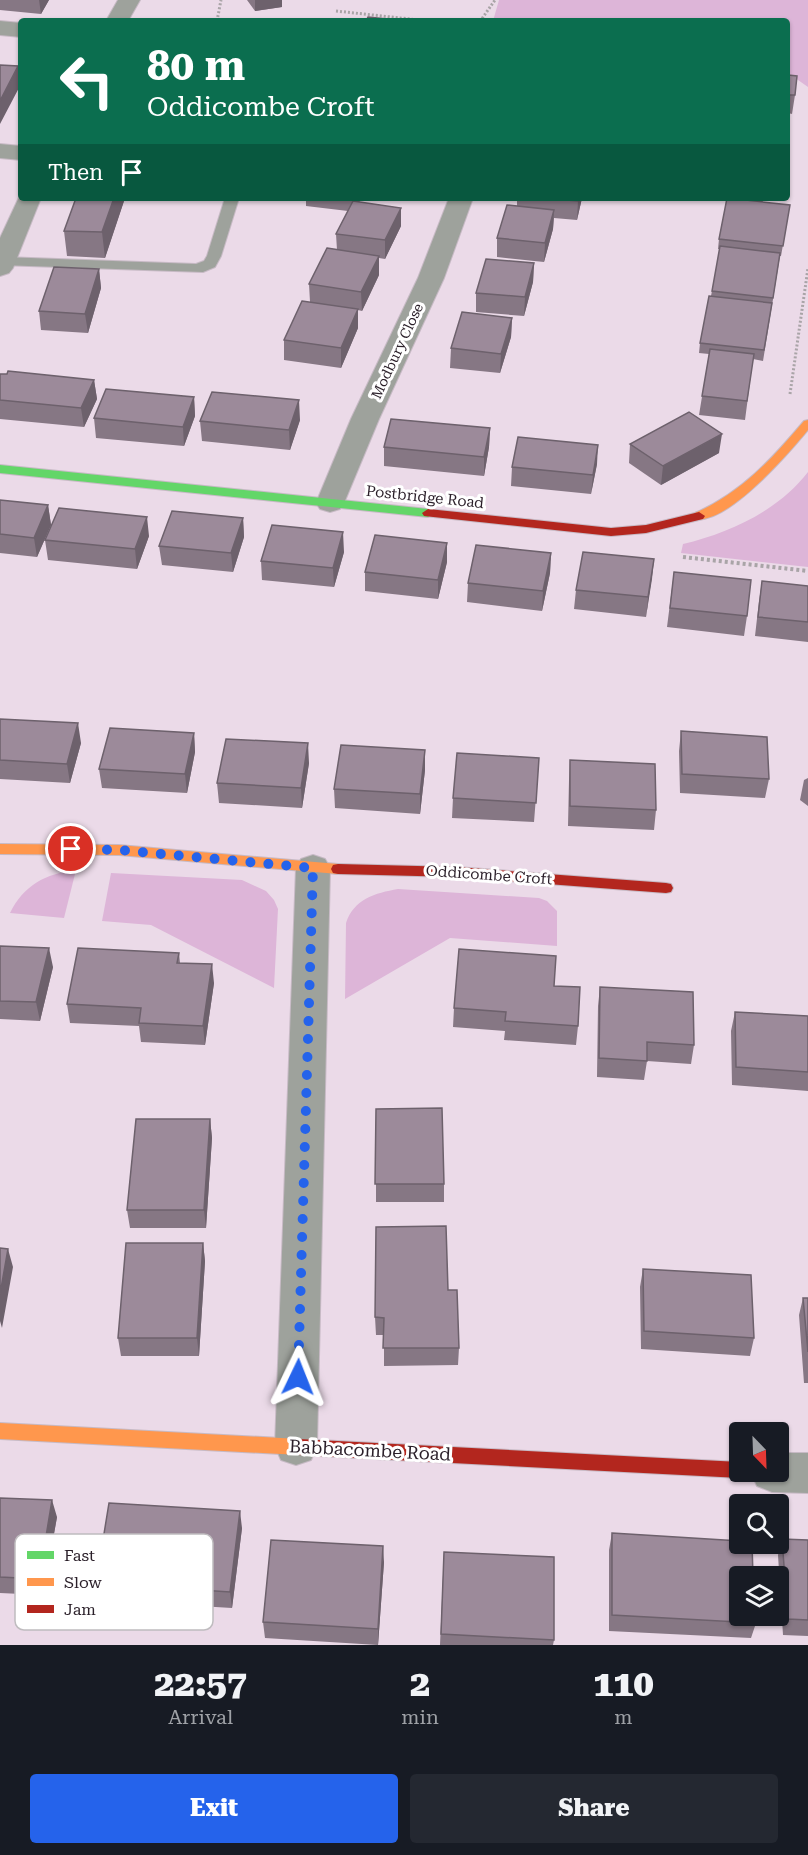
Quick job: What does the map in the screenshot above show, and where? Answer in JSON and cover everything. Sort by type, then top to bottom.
[{"type":"street","points":[[119,18],[129,0]]},
{"type":"street","points":[[0,28],[18,30]]},
{"type":"street","points":[[0,151],[18,153]]},
{"type":"street","points":[[1,264],[28,201]]},
{"type":"street","name":"Modbury Close","points":[[330,503],[365,419],[431,278],[460,201]]},
{"type":"street","name":"Postbridge Road","points":[[0,469],[594,532],[651,529],[704,514],[736,499],[757,483],[778,462],[808,423]]},
{"type":"street","name":"Oddicombe Croft","points":[[0,849],[119,850],[313,868],[457,872],[666,888]]},
{"type":"street","points":[[296,1446],[313,868]]},
{"type":"street","name":"Babbacombe Road","points":[[0,1431],[729,1469]]},
{"type":"street","points":[[789,1472],[808,1473]]},
{"type":"lane","points":[[1,264],[198,269],[210,264],[214,256],[231,201]]},
{"type":"path","points":[[218,18],[221,0]]},
{"type":"path","points":[[482,18],[495,0]]},
{"type":"path","points":[[336,11],[400,18]]},
{"type":"path","points":[[789,396],[808,268]]},
{"type":"path","points":[[680,557],[808,571]]},
{"type":"shaded area","points":[[499,0],[808,0],[808,87],[790,74],[790,18],[494,18]]},
{"type":"shaded area","points":[[808,472],[808,567],[681,553],[683,544],[735,527],[767,509],[796,486]]},
{"type":"shaded area","points":[[76,870],[64,918],[10,913],[22,895],[37,882],[55,874]]},
{"type":"shaded area","points":[[111,873],[242,880],[266,891],[278,909],[274,988],[151,925],[102,921]]},
{"type":"shaded area","points":[[398,889],[539,898],[547,901],[557,911],[557,946],[450,938],[345,999],[346,923],[354,908],[366,899]]},
{"type":"building","points":[[0,65],[18,66],[0,101]]},
{"type":"building","points":[[790,75],[797,76],[795,95],[790,95]]},
{"type":"building","points":[[75,201],[113,201],[102,232],[64,231]]},
{"type":"building","points":[[353,201],[401,208],[385,240],[336,234]]},
{"type":"building","points":[[726,201],[790,205],[783,246],[719,239]]},
{"type":"building","points":[[507,205],[554,210],[545,243],[497,238]]},
{"type":"building","points":[[720,246],[780,253],[773,298],[712,291]]},
{"type":"building","points":[[327,248],[379,256],[361,292],[309,284]]},
{"type":"building","points":[[486,259],[534,263],[525,297],[476,293]]},
{"type":"building","points":[[54,267],[99,269],[85,314],[39,311]]},
{"type":"building","points":[[709,296],[772,303],[764,350],[700,343]]},
{"type":"building","points":[[302,301],[358,309],[341,348],[284,340]]},
{"type":"building","points":[[462,312],[512,318],[501,354],[451,348]]},
{"type":"building","points":[[710,349],[754,354],[747,401],[702,396]]},
{"type":"building","points":[[8,371],[94,380],[81,408],[0,400],[0,374],[7,374]]},
{"type":"building","points":[[106,389],[194,397],[183,427],[94,418]]},
{"type":"building","points":[[212,392],[299,400],[289,430],[200,421]]},
{"type":"building","points":[[689,412],[722,434],[663,466],[630,444]]},
{"type":"building","points":[[391,419],[490,428],[484,457],[384,447]]},
{"type":"building","points":[[518,437],[598,445],[593,475],[512,467]]},
{"type":"building","points":[[0,500],[48,505],[34,538],[0,534]]},
{"type":"building","points":[[59,508],[147,517],[135,549],[45,540]]},
{"type":"building","points":[[172,511],[243,518],[231,553],[159,546]]},
{"type":"building","points":[[272,525],[343,532],[333,568],[261,561]]},
{"type":"building","points":[[375,535],[447,543],[438,580],[365,572]]},
{"type":"building","points":[[476,545],[551,553],[543,591],[468,583]]},
{"type":"building","points":[[583,552],[654,559],[648,597],[576,590]]},
{"type":"building","points":[[674,572],[751,580],[747,616],[670,608]]},
{"type":"building","points":[[762,581],[808,586],[808,622],[758,617]]},
{"type":"building","points":[[0,719],[78,723],[67,764],[0,760]]},
{"type":"building","points":[[110,728],[194,733],[185,774],[99,769]]},
{"type":"building","points":[[681,731],[767,737],[769,779],[682,774]]},
{"type":"building","points":[[226,739],[308,743],[301,788],[217,783]]},
{"type":"building","points":[[341,745],[425,750],[420,794],[334,789]]},
{"type":"building","points":[[457,753],[539,758],[536,803],[453,798]]},
{"type":"building","points":[[570,760],[655,764],[656,810],[570,806]]},
{"type":"building","points":[[0,946],[49,948],[36,1002],[0,1001]]},
{"type":"building","points":[[78,948],[179,953],[177,963],[212,964],[203,1026],[139,1023],[141,1008],[67,1004]]},
{"type":"building","points":[[459,949],[556,956],[554,986],[580,987],[578,1026],[505,1021],[506,1012],[454,1008]]},
{"type":"building","points":[[600,987],[693,992],[694,1045],[647,1042],[647,1061],[599,1058]]},
{"type":"building","points":[[735,1012],[808,1016],[808,1072],[736,1067]]},
{"type":"building","points":[[442,1108],[444,1184],[375,1184],[376,1109]]},
{"type":"building","points":[[136,1119],[210,1119],[204,1210],[127,1210]]},
{"type":"building","points":[[446,1226],[448,1290],[457,1290],[459,1348],[383,1348],[384,1318],[375,1317],[376,1227]]},
{"type":"building","points":[[126,1243],[203,1243],[197,1338],[118,1338]]},
{"type":"building","points":[[0,1248],[8,1249],[0,1294]]},
{"type":"building","points":[[643,1269],[751,1275],[754,1338],[644,1331]]},
{"type":"building","points":[[803,1298],[808,1298],[808,1352]]},
{"type":"building","points":[[0,1498],[52,1500],[46,1534],[15,1534],[15,1578],[0,1577]]},
{"type":"building","points":[[109,1503],[240,1511],[230,1592],[213,1591],[213,1534],[104,1534]]},
{"type":"building","points":[[612,1533],[729,1540],[729,1554],[752,1554],[753,1566],[729,1566],[729,1622],[612,1615]]},
{"type":"building","points":[[789,1539],[808,1540],[808,1620],[789,1619],[789,1566],[784,1566],[783,1554],[789,1554]]},
{"type":"building","points":[[271,1540],[383,1546],[378,1629],[263,1622]]},
{"type":"building","points":[[444,1552],[554,1557],[554,1640],[441,1634]]},
{"type":"traffic: fast","points":[[0,469],[428,513]]},
{"type":"traffic: slow","points":[[699,516],[732,500],[746,489],[772,465],[808,423]]},
{"type":"traffic: slow","points":[[0,849],[119,850],[338,869]]},
{"type":"traffic: slow","points":[[0,1431],[299,1447]]},
{"type":"traffic: jam","points":[[428,513],[611,532],[646,529],[699,516]]},
{"type":"traffic: jam","points":[[338,869],[457,872],[666,888]]},
{"type":"traffic: jam","points":[[299,1447],[729,1469]]},
{"type":"route","points":[[71,849],[119,850],[313,868],[298,1377]]}]
